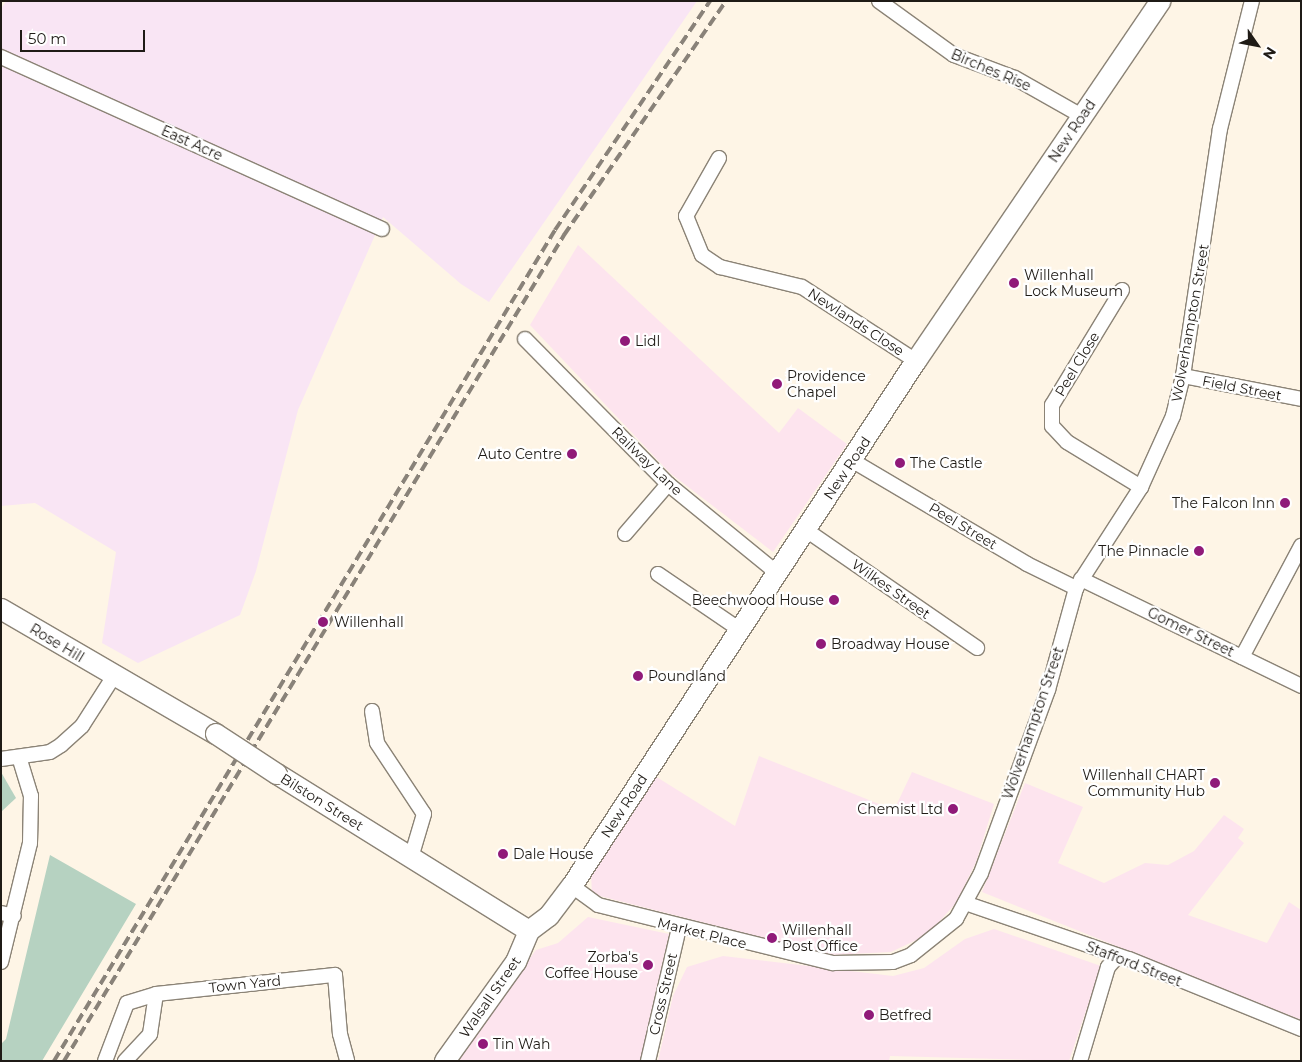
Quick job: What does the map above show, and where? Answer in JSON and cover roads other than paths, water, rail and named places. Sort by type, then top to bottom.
[{"type":"main road","name":"New Road","points":[[529,931],[549,916],[572,886],[853,460],[916,361],[1161,1]]},
{"type":"main road","name":"Rose Hill","points":[[1,609],[114,676]]},
{"type":"main road","name":"Bilston Street","points":[[114,676],[216,734],[529,931]]},
{"type":"main road","name":"Walsall Street","points":[[445,1061],[513,967],[529,931]]},
{"type":"street","name":"Birches Rise","points":[[879,1],[954,56],[1015,78],[1082,116]]},
{"type":"street","name":"Wolverhampton Street","points":[[965,903],[1048,690],[1079,583],[1140,487],[1173,416],[1183,376],[1220,128],[1252,1]]},
{"type":"street","name":"East Acre","points":[[1,56],[382,229]]},
{"type":"street","name":"Newlands Close","points":[[719,158],[686,216],[702,256],[720,267],[802,287],[916,361]]},
{"type":"street","name":"Peel Close","points":[[1122,290],[1052,405],[1052,426],[1067,442],[1140,487]]},
{"type":"street","name":"Railway Lane","points":[[525,339],[668,484],[777,573]]},
{"type":"street","name":"Field Street","points":[[1183,376],[1301,399]]},
{"type":"street","name":"Peel Street","points":[[853,460],[1027,564],[1079,583]]},
{"type":"street","points":[[625,534],[668,484]]},
{"type":"street","name":"Wilkes Street","points":[[806,530],[977,648]]},
{"type":"street","points":[[1242,657],[1301,546]]},
{"type":"street","points":[[658,574],[740,630]]},
{"type":"street","name":"Gomer Street","points":[[1079,583],[1301,686]]},
{"type":"street","points":[[1,759],[20,758],[50,752],[72,736],[114,676]]},
{"type":"street","points":[[372,711],[377,743],[424,814],[411,858]]},
{"type":"street","points":[[1,962],[8,915],[30,842],[31,796],[20,758]]},
{"type":"street","name":"Market Place","points":[[572,886],[598,905],[679,928],[833,963],[886,964],[911,955],[940,934],[965,903]]},
{"type":"street","name":"Stafford Street","points":[[965,903],[1118,956],[1301,1029]]},
{"type":"street","name":"Cross Street","points":[[648,1061],[679,928]]},
{"type":"street","points":[[1080,1061],[1108,967],[1118,956]]},
{"type":"street","name":"Town Yard","points":[[106,1061],[127,1003],[156,994],[335,975],[340,1034],[347,1061]]},
{"type":"street","points":[[125,1061],[150,1034],[156,994]]},
{"type":"railway","points":[[54,1061],[555,230],[710,1]]},
{"type":"railway","points":[[64,1061],[564,235],[726,1]]},
{"type":"place","name":"Willenhall Lock Museum","points":[[1014,283]]},
{"type":"place","name":"Lidl","points":[[625,341]]},
{"type":"place","name":"Providence Chapel","points":[[777,384]]},
{"type":"place","name":"Auto Centre","points":[[572,454]]},
{"type":"place","name":"The Castle","points":[[900,463]]},
{"type":"place","name":"The Falcon Inn","points":[[1285,503]]},
{"type":"place","name":"The Pinnacle","points":[[1199,551]]},
{"type":"place","name":"Beechwood House","points":[[834,600]]},
{"type":"place","name":"Willenhall","points":[[323,622]]},
{"type":"place","name":"Broadway House","points":[[821,644]]},
{"type":"place","name":"Poundland","points":[[638,676]]},
{"type":"place","name":"Willenhall CHART Community Hub","points":[[1215,783]]},
{"type":"place","name":"Chemist Ltd","points":[[953,809]]},
{"type":"place","name":"Dale House","points":[[503,854]]},
{"type":"place","name":"Willenhall Post Office","points":[[772,938]]},
{"type":"place","name":"Zorba's Coffee House","points":[[648,965]]},
{"type":"place","name":"Betfred","points":[[869,1015]]},
{"type":"place","name":"Tin Wah","points":[[483,1044]]}]
